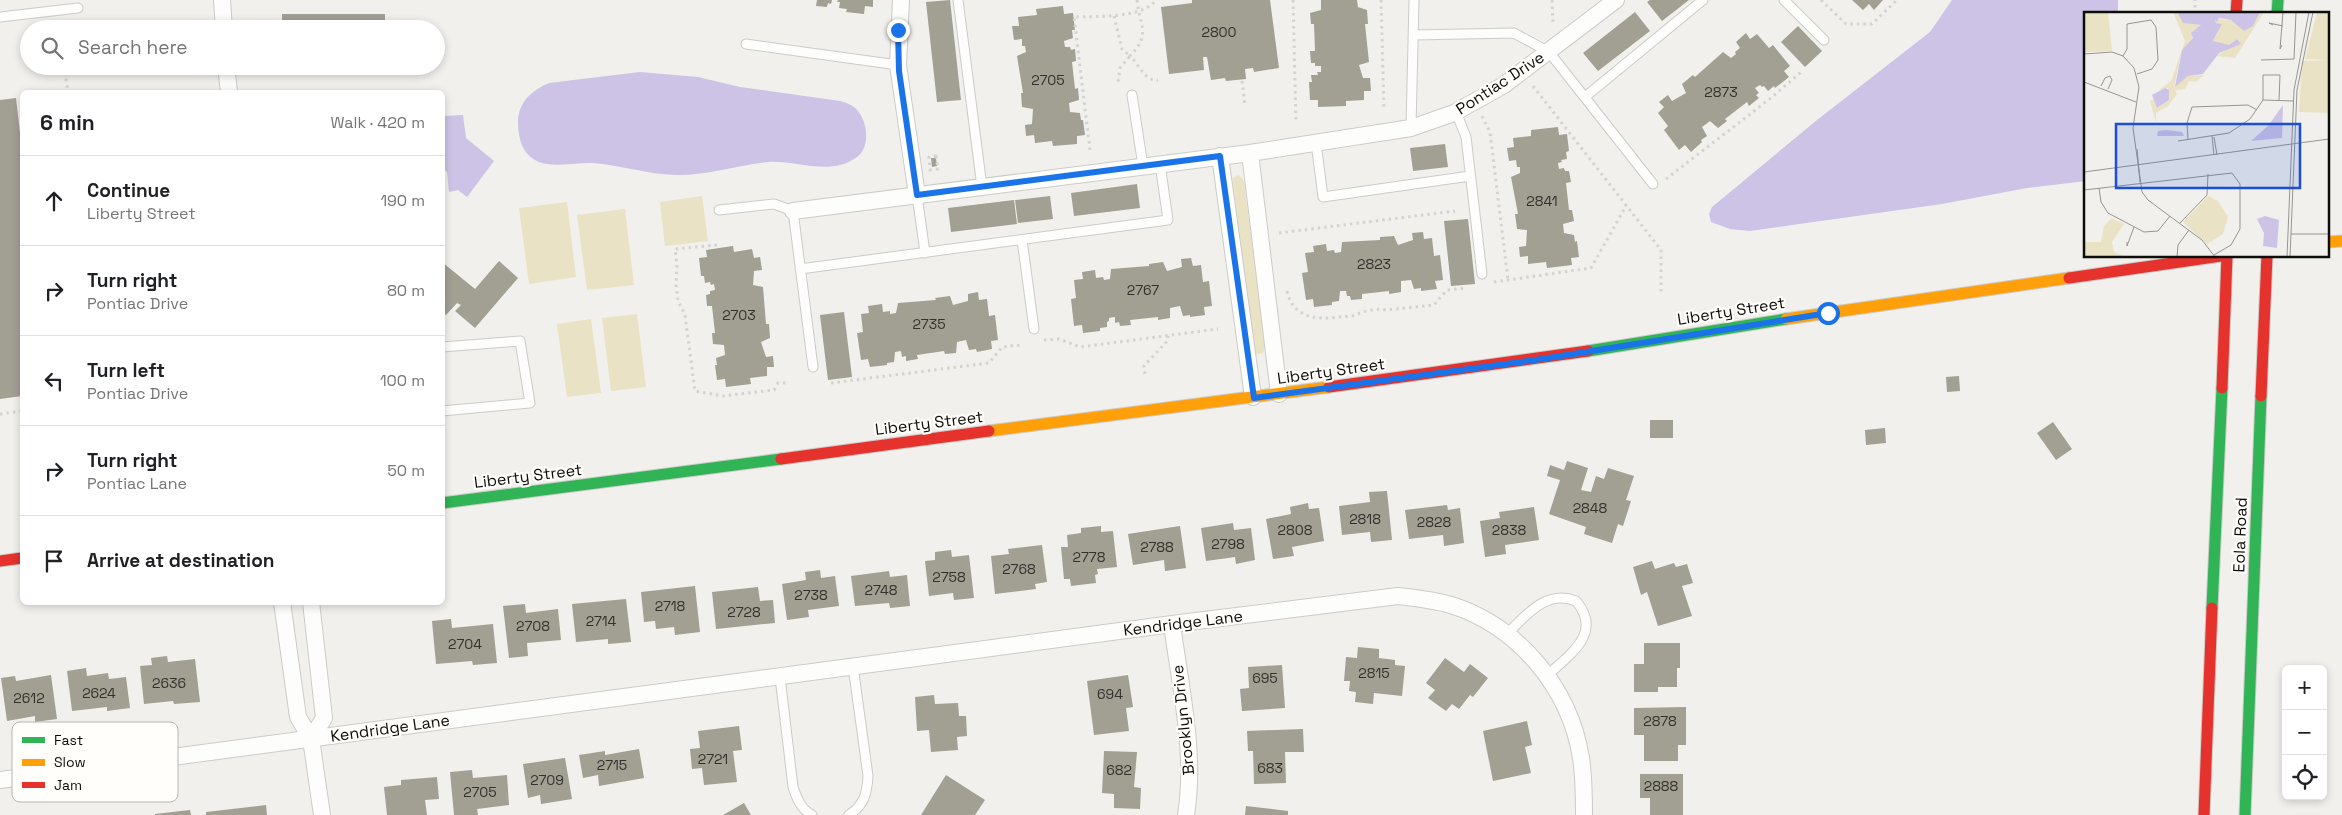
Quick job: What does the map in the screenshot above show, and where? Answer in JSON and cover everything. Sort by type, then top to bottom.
[{"type":"street","points":[[222,0],[223,20]]},
{"type":"street","points":[[901,0],[898,65],[917,195]]},
{"type":"street","name":"Pontiac Drive","points":[[793,211],[1250,153],[1411,128],[1456,112],[1504,85],[1616,0]]},
{"type":"street","points":[[227,75],[228,90]]},
{"type":"street","points":[[1250,153],[1279,394]]},
{"type":"street","points":[[1220,156],[1254,398]]},
{"type":"street","name":"Liberty Street","points":[[445,503],[1542,359],[1773,321],[2207,258]]},
{"type":"street","name":"Eola Road","points":[[2204,815],[2226,258]]},
{"type":"street","name":"Eola Road","points":[[2245,815],[2267,258]]},
{"type":"street","points":[[0,561],[20,558]]},
{"type":"street","name":"Kendridge Lane","points":[[178,756],[1172,624],[1398,596],[1452,606],[1479,617],[1507,634],[1528,653],[1547,676],[1570,716],[1578,740],[1583,775],[1584,815]]},
{"type":"street","points":[[282,605],[298,717],[311,738],[322,815]]},
{"type":"street","points":[[311,605],[324,718],[311,738]]},
{"type":"street","name":"Brooklyn Drive","points":[[1172,624],[1190,778],[1186,815]]},
{"type":"lane","points":[[958,0],[982,186]]},
{"type":"lane","points":[[1411,128],[1414,0]]},
{"type":"lane","points":[[1585,97],[1703,0]]},
{"type":"lane","points":[[1784,0],[1824,40]]},
{"type":"lane","points":[[0,17],[78,8]]},
{"type":"lane","points":[[1414,35],[1514,33],[1549,52],[1658,183]]},
{"type":"lane","points":[[746,44],[898,65]]},
{"type":"lane","points":[[1132,95],[1143,166]]},
{"type":"lane","points":[[1456,112],[1466,138],[1482,274]]},
{"type":"lane","points":[[1316,143],[1323,196],[1470,176]]},
{"type":"lane","points":[[800,269],[1168,220],[1160,164]]},
{"type":"lane","points":[[917,195],[925,253]]},
{"type":"lane","points":[[719,210],[774,204],[793,211],[813,367]]},
{"type":"lane","points":[[1022,240],[1034,330]]},
{"type":"lane","points":[[445,347],[520,341],[530,403],[445,411]]},
{"type":"lane","points":[[1507,634],[1542,603],[1561,597],[1576,602],[1584,615],[1586,624],[1582,642],[1547,676]]},
{"type":"lane","points":[[849,815],[860,807],[867,793],[868,776],[853,666]]},
{"type":"lane","points":[[780,677],[793,787],[796,799],[804,811],[812,815]]},
{"type":"path","points":[[1118,83],[1120,68],[1141,45],[1144,34],[1137,0]]},
{"type":"path","points":[[1090,150],[1074,17],[1114,16],[1138,11],[1156,0]]},
{"type":"path","points":[[1293,0],[1296,123]]},
{"type":"path","points":[[1381,0],[1384,110]]},
{"type":"path","points":[[1552,0],[1552,23]]},
{"type":"path","points":[[1821,0],[1846,24],[1872,24],[1897,0]]},
{"type":"path","points":[[1114,16],[1122,49],[1139,64],[1147,77],[1153,81],[1158,80]]},
{"type":"path","points":[[1658,183],[1771,98],[1801,72]]},
{"type":"path","points":[[65,75],[68,90]]},
{"type":"path","points":[[1242,80],[1245,106]]},
{"type":"path","points":[[1528,80],[1661,250],[1661,294]]},
{"type":"path","points":[[1479,111],[1490,132],[1508,280]]},
{"type":"path","points":[[936,156],[938,169],[930,170],[929,157],[936,156]]},
{"type":"path","points":[[1490,282],[1591,268],[1626,206]]},
{"type":"path","points":[[1279,233],[1455,211]]},
{"type":"path","points":[[1278,223],[1280,241]]},
{"type":"path","points":[[717,244],[675,249],[678,301],[685,315],[695,391],[723,396],[774,390],[778,383],[787,383]]},
{"type":"path","points":[[1286,285],[1291,305],[1301,312],[1323,319],[1355,315],[1360,312],[1380,309],[1434,305],[1447,290],[1466,288]]},
{"type":"path","points":[[1041,341],[1059,339],[1080,347],[1218,330]]},
{"type":"path","points":[[1145,374],[1144,366],[1168,340],[1168,336]]},
{"type":"path","points":[[831,383],[989,363],[1002,347],[1021,345]]},
{"type":"path","points":[[0,414],[20,411]]},
{"type":"shaded area","points":[[1952,0],[2118,0],[2118,12],[2084,12],[2084,181],[2027,188],[1942,204],[1750,231],[1730,229],[1711,222],[1709,214],[1712,207],[1817,120],[1930,32]]},
{"type":"shaded area","points":[[640,72],[698,77],[740,87],[840,101],[854,107],[862,117],[866,132],[865,146],[857,157],[847,163],[836,166],[825,167],[768,162],[678,175],[592,163],[545,164],[529,156],[519,137],[518,117],[526,99],[536,90],[549,83]]},
{"type":"shaded area","points":[[463,115],[466,138],[494,161],[467,197],[458,190],[449,192],[447,172],[445,170],[445,116]]},
{"type":"shaded area","points":[[1238,175],[1244,182],[1265,347],[1263,353],[1256,354],[1233,182],[1233,178]]},
{"type":"shaded area","points":[[702,196],[708,241],[665,246],[660,202]]},
{"type":"shaded area","points":[[567,202],[576,277],[529,284],[519,208]]},
{"type":"shaded area","points":[[625,209],[634,285],[587,290],[577,215]]},
{"type":"shaded area","points":[[637,314],[646,387],[611,391],[602,318]]},
{"type":"shaded area","points":[[591,319],[601,393],[567,397],[557,324]]},
{"type":"building","points":[[817,0],[832,0],[831,4],[828,3],[827,7],[816,6]]},
{"type":"building","points":[[838,0],[873,0],[873,7],[865,6],[864,14],[846,12],[847,9],[839,8],[840,2],[837,2]]},
{"type":"building","points":[[950,0],[961,100],[937,102],[926,2]]},
{"type":"building","points":[[1192,0],[1270,0],[1279,68],[1254,72],[1253,68],[1245,69],[1246,79],[1226,81],[1225,78],[1211,80],[1207,57],[1203,57],[1204,70],[1169,74],[1161,7],[1192,3]]},
{"type":"building","points":[[1321,0],[1357,0],[1358,7],[1367,10],[1368,24],[1365,24],[1369,62],[1359,65],[1363,78],[1370,78],[1371,91],[1364,91],[1364,100],[1346,101],[1346,106],[1318,107],[1318,100],[1310,100],[1309,82],[1312,82],[1311,75],[1318,75],[1317,72],[1321,72],[1321,66],[1315,66],[1315,63],[1311,63],[1310,51],[1315,51],[1314,24],[1311,24],[1310,13],[1321,10]]},
{"type":"building","points":[[1650,0],[1689,0],[1662,21],[1647,2]]},
{"type":"building","points":[[1852,0],[1883,0],[1874,10],[1869,4],[1863,10]]},
{"type":"building","points":[[1063,6],[1064,14],[1073,13],[1075,30],[1072,30],[1073,38],[1064,41],[1065,47],[1070,47],[1071,50],[1075,49],[1076,61],[1072,62],[1075,89],[1078,88],[1079,100],[1069,103],[1070,112],[1080,113],[1085,135],[1077,136],[1077,144],[1053,146],[1052,141],[1035,143],[1034,135],[1026,136],[1025,125],[1032,124],[1033,109],[1022,107],[1021,93],[1023,93],[1017,56],[1026,52],[1025,46],[1022,46],[1022,39],[1014,40],[1012,26],[1019,26],[1018,17],[1037,15],[1036,9]]},
{"type":"building","points":[[1635,12],[1650,31],[1598,71],[1583,53]]},
{"type":"building","points":[[282,14],[385,14],[385,20],[282,20]]},
{"type":"building","points":[[1798,26],[1822,51],[1805,67],[1781,42]]},
{"type":"building","points":[[1746,33],[1750,39],[1757,34],[1769,48],[1773,45],[1790,66],[1784,71],[1789,77],[1768,91],[1764,86],[1760,85],[1755,88],[1759,93],[1756,95],[1759,98],[1749,106],[1747,102],[1725,119],[1727,121],[1718,128],[1710,121],[1702,127],[1707,136],[1691,152],[1685,145],[1679,150],[1664,130],[1668,126],[1658,113],[1664,107],[1659,102],[1668,95],[1672,101],[1686,93],[1682,84],[1693,75],[1695,77],[1723,52],[1731,58],[1740,48],[1736,42]]},
{"type":"building","points":[[16,98],[20,133],[20,396],[0,399],[0,100]]},
{"type":"building","points":[[1558,127],[1559,135],[1567,134],[1569,151],[1566,152],[1567,159],[1561,160],[1562,162],[1558,163],[1559,169],[1564,168],[1565,171],[1569,171],[1571,182],[1566,183],[1569,210],[1572,210],[1574,221],[1563,224],[1564,233],[1574,235],[1575,242],[1577,241],[1579,257],[1571,258],[1572,265],[1547,268],[1546,262],[1528,264],[1528,256],[1520,257],[1519,247],[1526,246],[1527,230],[1517,229],[1515,214],[1518,214],[1511,177],[1520,173],[1520,167],[1517,167],[1516,160],[1509,161],[1507,148],[1514,147],[1513,138],[1531,136],[1531,130]]},
{"type":"building","points":[[1445,144],[1448,167],[1413,171],[1410,148]]},
{"type":"building","points":[[931,158],[936,158],[937,166],[932,167]]},
{"type":"building","points":[[1137,184],[1140,208],[1074,216],[1071,193]]},
{"type":"building","points":[[1050,196],[1053,219],[1018,223],[1015,200]]},
{"type":"building","points":[[1014,200],[1017,224],[951,232],[948,208]]},
{"type":"building","points":[[1468,219],[1475,284],[1451,286],[1444,221]]},
{"type":"building","points":[[1423,232],[1424,239],[1432,238],[1434,256],[1440,255],[1443,280],[1435,281],[1437,289],[1421,291],[1421,288],[1414,289],[1411,280],[1401,281],[1401,292],[1389,294],[1389,291],[1362,294],[1362,299],[1351,300],[1350,296],[1347,296],[1346,291],[1340,291],[1339,301],[1332,302],[1332,305],[1314,307],[1313,299],[1306,300],[1302,273],[1308,272],[1305,253],[1314,252],[1313,246],[1326,244],[1327,251],[1334,250],[1335,253],[1341,252],[1342,242],[1380,240],[1380,237],[1394,236],[1398,245],[1413,240],[1412,233]]},
{"type":"building","points":[[733,246],[734,252],[752,249],[754,258],[760,257],[762,270],[754,271],[753,285],[763,287],[766,324],[769,324],[770,338],[761,342],[766,357],[773,356],[774,367],[767,367],[767,376],[750,378],[751,384],[726,387],[725,379],[717,380],[715,365],[717,365],[716,358],[725,355],[724,345],[713,344],[712,333],[715,333],[712,306],[707,306],[706,295],[710,294],[710,291],[715,290],[714,284],[711,285],[710,282],[705,283],[704,276],[701,276],[699,258],[707,257],[706,250]]},
{"type":"building","points":[[1191,258],[1193,266],[1201,265],[1203,282],[1209,281],[1212,306],[1204,307],[1205,315],[1183,316],[1180,306],[1170,308],[1170,318],[1158,320],[1158,317],[1130,320],[1131,325],[1120,326],[1119,322],[1115,323],[1115,317],[1109,318],[1107,327],[1100,328],[1100,331],[1083,333],[1082,325],[1074,326],[1071,299],[1076,298],[1074,280],[1083,279],[1082,272],[1095,270],[1096,278],[1103,277],[1104,280],[1110,279],[1111,269],[1149,266],[1149,264],[1163,262],[1167,271],[1182,267],[1181,259]]},
{"type":"building","points":[[499,261],[518,278],[475,328],[455,311],[461,305],[457,303],[445,314],[445,264],[475,289]]},
{"type":"building","points":[[978,292],[979,300],[987,299],[989,316],[995,315],[998,340],[991,341],[992,349],[977,352],[976,349],[969,350],[966,340],[957,342],[956,353],[945,354],[944,351],[917,355],[918,359],[906,361],[906,356],[902,357],[901,351],[895,352],[894,362],[887,363],[887,365],[870,367],[868,359],[861,360],[857,333],[863,332],[861,314],[869,313],[868,306],[882,304],[883,312],[890,311],[890,314],[896,313],[898,303],[936,300],[935,298],[950,296],[953,305],[968,301],[968,294]]},
{"type":"building","points":[[844,312],[852,377],[828,380],[820,315]]},
{"type":"building","points":[[1959,376],[1960,391],[1947,392],[1946,377]]},
{"type":"building","points":[[1650,420],[1673,420],[1673,438],[1650,438]]},
{"type":"building","points":[[2053,422],[2072,449],[2056,460],[2037,433]]},
{"type":"building","points":[[1885,428],[1886,443],[1866,445],[1865,430]]},
{"type":"building","points":[[1567,461],[1588,468],[1581,490],[1591,492],[1596,476],[1604,479],[1608,468],[1634,476],[1626,500],[1631,501],[1623,526],[1618,524],[1612,543],[1584,534],[1586,527],[1549,514],[1560,480],[1547,476],[1550,465],[1564,470]]},
{"type":"building","points":[[1387,491],[1392,540],[1371,542],[1370,532],[1342,535],[1339,506],[1370,502],[1369,492]]},
{"type":"building","points":[[1308,503],[1309,509],[1319,508],[1324,541],[1292,547],[1294,556],[1273,559],[1266,519],[1291,514],[1290,507]]},
{"type":"building","points":[[1447,505],[1448,510],[1460,508],[1464,543],[1444,546],[1443,535],[1409,539],[1405,510]]},
{"type":"building","points":[[1534,507],[1539,540],[1505,545],[1506,554],[1485,557],[1480,521],[1500,518],[1499,512]]},
{"type":"building","points":[[1233,523],[1234,530],[1251,528],[1255,560],[1236,564],[1235,557],[1206,561],[1201,528]]},
{"type":"building","points":[[1101,526],[1101,532],[1113,531],[1117,567],[1097,569],[1098,574],[1095,575],[1096,583],[1071,586],[1070,579],[1064,579],[1061,547],[1068,547],[1067,535],[1081,533],[1081,528]]},
{"type":"building","points":[[1180,526],[1186,568],[1165,571],[1164,560],[1133,565],[1128,534]]},
{"type":"building","points":[[1042,545],[1047,582],[1035,584],[1036,589],[995,594],[991,556],[1009,554],[1008,549]]},
{"type":"building","points":[[951,550],[952,557],[969,555],[974,598],[954,600],[953,593],[929,596],[925,561],[935,560],[935,552]]},
{"type":"building","points":[[1652,561],[1655,569],[1674,563],[1676,567],[1687,564],[1693,583],[1682,586],[1692,616],[1658,626],[1647,592],[1641,595],[1633,567]]},
{"type":"building","points":[[820,570],[821,578],[835,576],[839,606],[808,610],[809,617],[787,620],[782,584],[806,580],[805,572]]},
{"type":"building","points":[[889,571],[890,577],[907,575],[910,606],[890,608],[889,603],[855,606],[851,576]]},
{"type":"building","points":[[695,586],[700,632],[675,635],[674,627],[656,629],[655,621],[644,622],[641,592]]},
{"type":"building","points":[[758,587],[760,601],[773,600],[775,623],[716,629],[712,592]]},
{"type":"building","points":[[626,599],[631,642],[608,644],[608,639],[576,642],[572,604]]},
{"type":"building","points":[[525,604],[526,613],[558,609],[561,640],[527,643],[528,656],[509,658],[503,606]]},
{"type":"building","points":[[451,619],[452,628],[493,624],[497,663],[473,665],[472,661],[436,664],[432,621]]},
{"type":"building","points":[[1644,643],[1680,643],[1680,668],[1677,668],[1677,687],[1658,687],[1658,692],[1634,692],[1634,664],[1644,664]]},
{"type":"building","points":[[1358,647],[1379,649],[1379,658],[1395,660],[1395,665],[1405,666],[1402,696],[1374,693],[1373,704],[1355,702],[1356,692],[1349,691],[1350,681],[1344,681],[1346,657],[1357,658]]},
{"type":"building","points":[[167,656],[168,662],[195,659],[200,702],[174,704],[173,701],[144,704],[140,666],[152,665],[151,658]]},
{"type":"building","points":[[1445,658],[1464,672],[1470,664],[1488,678],[1473,697],[1470,695],[1459,709],[1452,704],[1446,711],[1428,698],[1435,690],[1426,683]]},
{"type":"building","points":[[1282,665],[1285,708],[1242,711],[1240,689],[1249,688],[1248,667]]},
{"type":"building","points":[[86,668],[87,676],[108,673],[109,679],[126,677],[130,708],[107,711],[107,707],[72,711],[67,671]]},
{"type":"building","points":[[51,675],[57,719],[35,722],[35,716],[7,721],[1,678],[15,676],[16,681]]},
{"type":"building","points":[[1128,675],[1133,707],[1126,708],[1129,731],[1094,735],[1087,681]]},
{"type":"building","points":[[934,695],[935,704],[958,703],[959,716],[966,716],[967,736],[957,737],[958,750],[931,752],[929,730],[917,731],[915,697]]},
{"type":"building","points":[[1686,707],[1686,745],[1678,745],[1678,761],[1644,761],[1644,735],[1634,735],[1634,708]]},
{"type":"building","points":[[1527,721],[1532,745],[1525,747],[1531,773],[1493,781],[1483,731]]},
{"type":"building","points":[[739,726],[742,750],[733,751],[737,782],[704,785],[702,768],[692,769],[690,749],[700,748],[698,731]]},
{"type":"building","points":[[1303,729],[1304,752],[1285,752],[1286,783],[1254,784],[1253,751],[1248,751],[1247,731]]},
{"type":"building","points":[[639,749],[644,778],[599,786],[598,775],[583,778],[579,755],[605,751],[605,755]]},
{"type":"building","points":[[1104,751],[1137,752],[1134,787],[1141,788],[1140,809],[1114,808],[1114,794],[1102,793]]},
{"type":"building","points":[[565,758],[572,799],[541,804],[540,795],[528,798],[523,764]]},
{"type":"building","points":[[472,770],[473,778],[507,775],[509,805],[477,809],[478,815],[454,815],[450,772]]},
{"type":"building","points":[[1640,774],[1683,774],[1683,815],[1650,815],[1650,798],[1640,798]]},
{"type":"building","points":[[946,775],[985,800],[975,815],[921,815]]},
{"type":"building","points":[[437,777],[439,799],[425,800],[427,815],[387,815],[384,787],[401,785],[401,780]]},
{"type":"building","points":[[744,803],[751,815],[723,815]]},
{"type":"building","points":[[266,805],[267,815],[206,815],[206,812]]},
{"type":"building","points":[[1246,806],[1288,811],[1288,815],[1245,815]]},
{"type":"building","points":[[190,810],[191,815],[155,815],[155,814]]},
{"type":"traffic: fast","points":[[2277,12],[2278,0]]},
{"type":"traffic: fast","points":[[1588,351],[1786,319]]},
{"type":"traffic: fast","points":[[2212,608],[2222,388]]},
{"type":"traffic: fast","points":[[2245,815],[2261,396]]},
{"type":"traffic: fast","points":[[445,503],[781,459]]},
{"type":"traffic: slow","points":[[2330,242],[2342,241]]},
{"type":"traffic: slow","points":[[1786,319],[2069,278]]},
{"type":"traffic: slow","points":[[989,431],[1329,387]]},
{"type":"traffic: jam","points":[[2236,12],[2237,0]]},
{"type":"traffic: jam","points":[[2069,278],[2207,258]]},
{"type":"traffic: jam","points":[[2222,388],[2227,258]]},
{"type":"traffic: jam","points":[[2261,396],[2267,258]]},
{"type":"traffic: jam","points":[[1329,387],[1588,351]]},
{"type":"traffic: jam","points":[[781,459],[989,431]]},
{"type":"traffic: jam","points":[[0,561],[20,558]]},
{"type":"traffic: jam","points":[[2204,815],[2212,608]]},
{"type":"route","points":[[898,30],[899,71],[917,195],[1220,156],[1254,398],[1542,359],[1828,313]]}]
